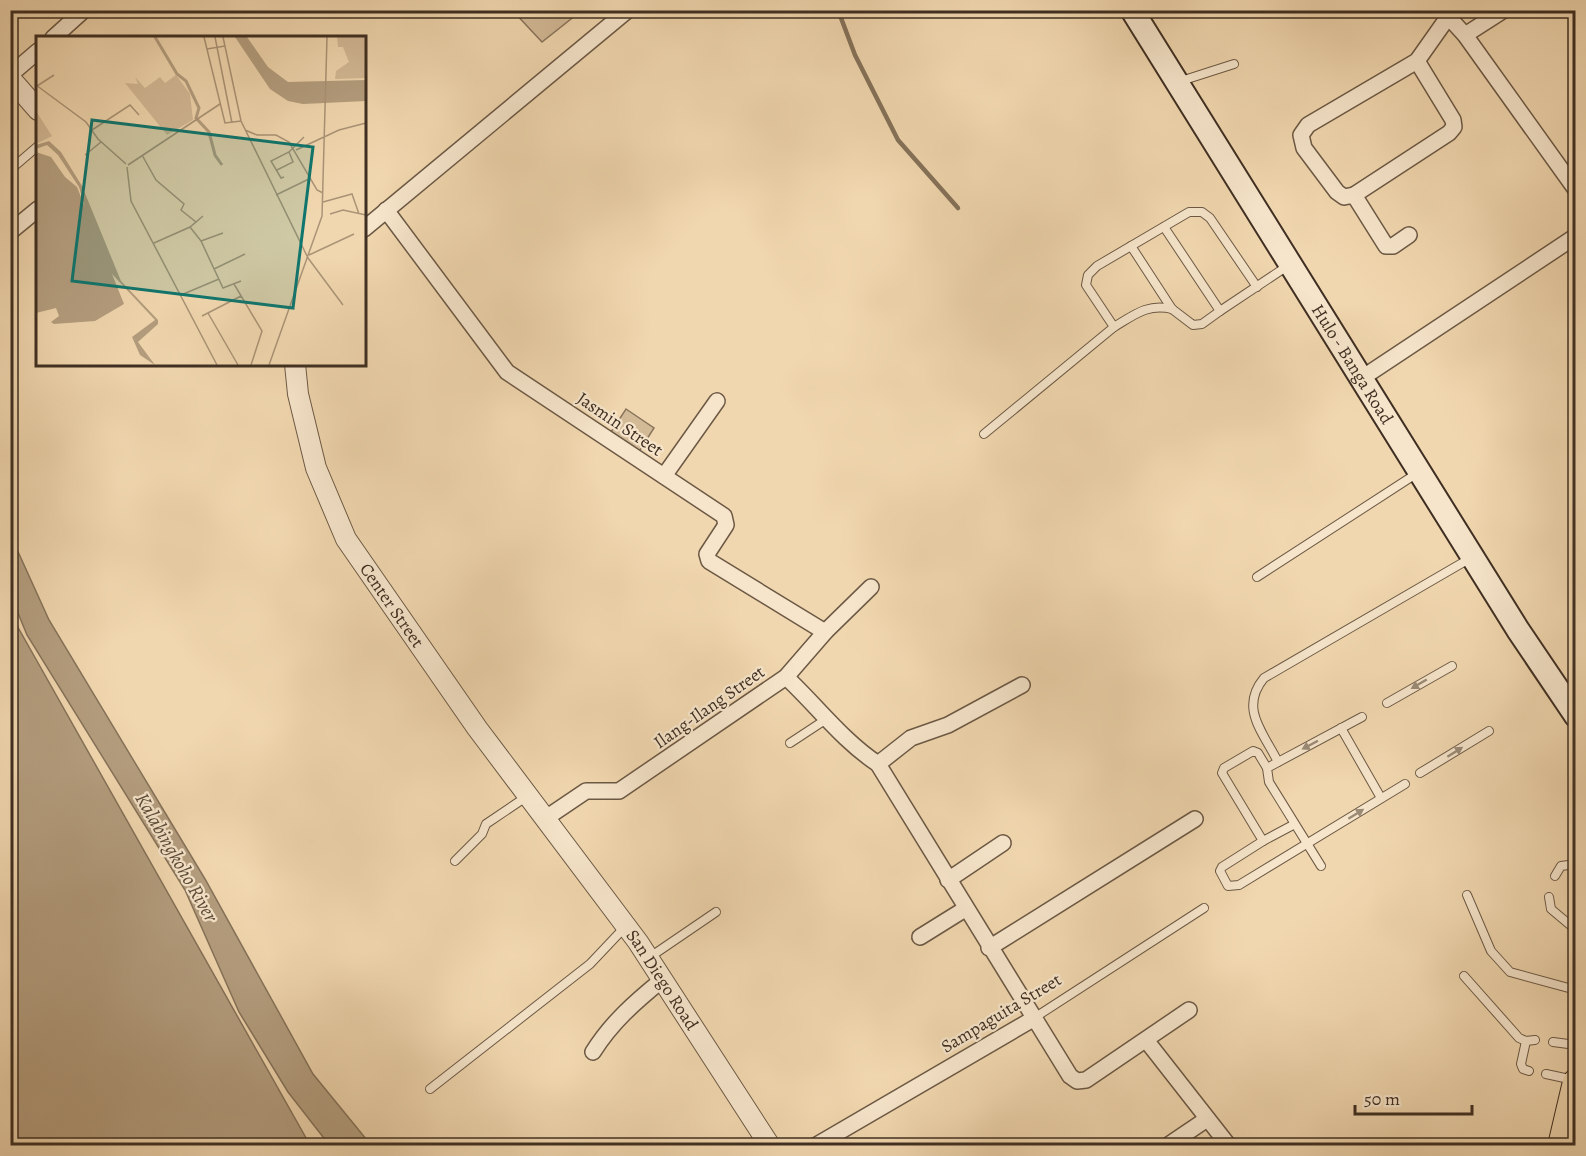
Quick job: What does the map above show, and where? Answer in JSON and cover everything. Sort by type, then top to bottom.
[{"type":"highway","points":[[1567,1136],[1575,1081]]},
{"type":"main road","name":"Hulo - Banga Road","points":[[1132,10],[1556,690],[1575,716]]},
{"type":"street","points":[[55,36],[84,10]]},
{"type":"street","points":[[366,227],[628,10]]},
{"type":"street","points":[[1465,35],[1504,10]]},
{"type":"street","points":[[1417,61],[1453,120],[1454,127],[1449,133],[1353,195],[1344,196],[1337,192],[1304,148],[1300,135],[1308,125],[1417,61],[1448,13],[1575,190]]},
{"type":"street","points":[[36,53],[10,76],[36,108]]},
{"type":"street","points":[[1353,195],[1386,246],[1393,246],[1409,235]]},
{"type":"street","name":"Jasmin Street","points":[[386,210],[507,372],[724,516],[727,520],[707,554],[709,561],[825,632]]},
{"type":"street","points":[[10,232],[36,211]]},
{"type":"street","points":[[1362,378],[1575,236]]},
{"type":"street","name":"Center Street","points":[[295,366],[298,394],[316,468],[346,539],[423,653],[546,818]]},
{"type":"street","points":[[664,476],[717,401]]},
{"type":"street","name":"Ilang-Ilang Street","points":[[546,818],[586,791],[619,791],[786,677],[825,632],[871,587]]},
{"type":"street","points":[[786,677],[828,718],[855,749],[878,764],[965,909],[1070,1076],[1077,1081],[1086,1080],[1189,1010]]},
{"type":"street","points":[[878,764],[911,738],[948,725],[1022,685]]},
{"type":"street","name":"San Diego Road","points":[[546,818],[648,958],[770,1146]]},
{"type":"street","points":[[989,948],[1195,819]]},
{"type":"street","points":[[948,880],[1003,843]]},
{"type":"street","points":[[920,938],[965,909]]},
{"type":"street","points":[[593,1052],[607,1029],[625,1010],[662,980]]},
{"type":"street","name":"Sampaguita Street","points":[[815,1146],[1033,1019]]},
{"type":"street","points":[[1146,1040],[1229,1146]]},
{"type":"street","points":[[1167,1146],[1208,1119]]},
{"type":"lane","points":[[1177,83],[1234,64]]},
{"type":"lane","points":[[10,170],[36,148]]},
{"type":"lane","points":[[1114,327],[1086,285],[1088,275],[1131,246],[1190,212],[1202,212],[1210,218],[1257,287]]},
{"type":"lane","points":[[1164,227],[1220,311]]},
{"type":"lane","points":[[1131,246],[1172,309],[1193,325],[1202,324],[1290,264]]},
{"type":"lane","points":[[984,435],[1114,327],[1143,309],[1159,306],[1172,309]]},
{"type":"lane","points":[[1257,577],[1420,471]]},
{"type":"lane","points":[[1278,762],[1252,710],[1253,691],[1264,678],[1474,557]]},
{"type":"lane","points":[[1387,703],[1452,666]]},
{"type":"lane","points":[[1267,768],[1362,717]]},
{"type":"lane","points":[[790,743],[828,718]]},
{"type":"lane","points":[[1341,729],[1382,798]]},
{"type":"lane","points":[[1420,773],[1489,731]]},
{"type":"lane","points":[[1263,841],[1222,773],[1224,768],[1253,751],[1258,753],[1267,768],[1269,782],[1293,825],[1321,866]]},
{"type":"lane","points":[[1293,825],[1222,867],[1220,871],[1228,886],[1239,885],[1405,784]]},
{"type":"lane","points":[[455,861],[482,834],[486,824],[529,795]]},
{"type":"lane","points":[[1555,876],[1561,866],[1575,864]]},
{"type":"lane","points":[[1467,895],[1491,951],[1510,972],[1575,990]]},
{"type":"lane","points":[[1549,897],[1551,909],[1575,930]]},
{"type":"lane","name":"Sampaguita Street","points":[[1033,1019],[1204,908]]},
{"type":"lane","points":[[648,958],[716,912]]},
{"type":"lane","points":[[430,1089],[590,964],[626,926]]},
{"type":"lane","points":[[1464,976],[1519,1038],[1526,1041],[1535,1040]]},
{"type":"lane","points":[[1526,1041],[1521,1064],[1523,1069],[1528,1071]]},
{"type":"lane","points":[[1553,1042],[1575,1045]]},
{"type":"lane","points":[[1546,1074],[1575,1081]]},
{"type":"shaded area","points":[[513,11],[581,11],[542,42]]},
{"type":"shaded area","points":[[626,409],[654,428],[637,455],[609,435]]},
{"type":"water","name":"Kalabingkoho River","points":[[10,534],[49,620],[205,879],[313,1074],[371,1145],[333,1145],[323,1137],[288,1092],[239,1012],[185,890],[27,635],[11,596]]},
{"type":"water","points":[[11,615],[310,1145],[11,1145]]},
{"type":"waterway","points":[[838,10],[855,55],[898,140],[958,208]]}]
